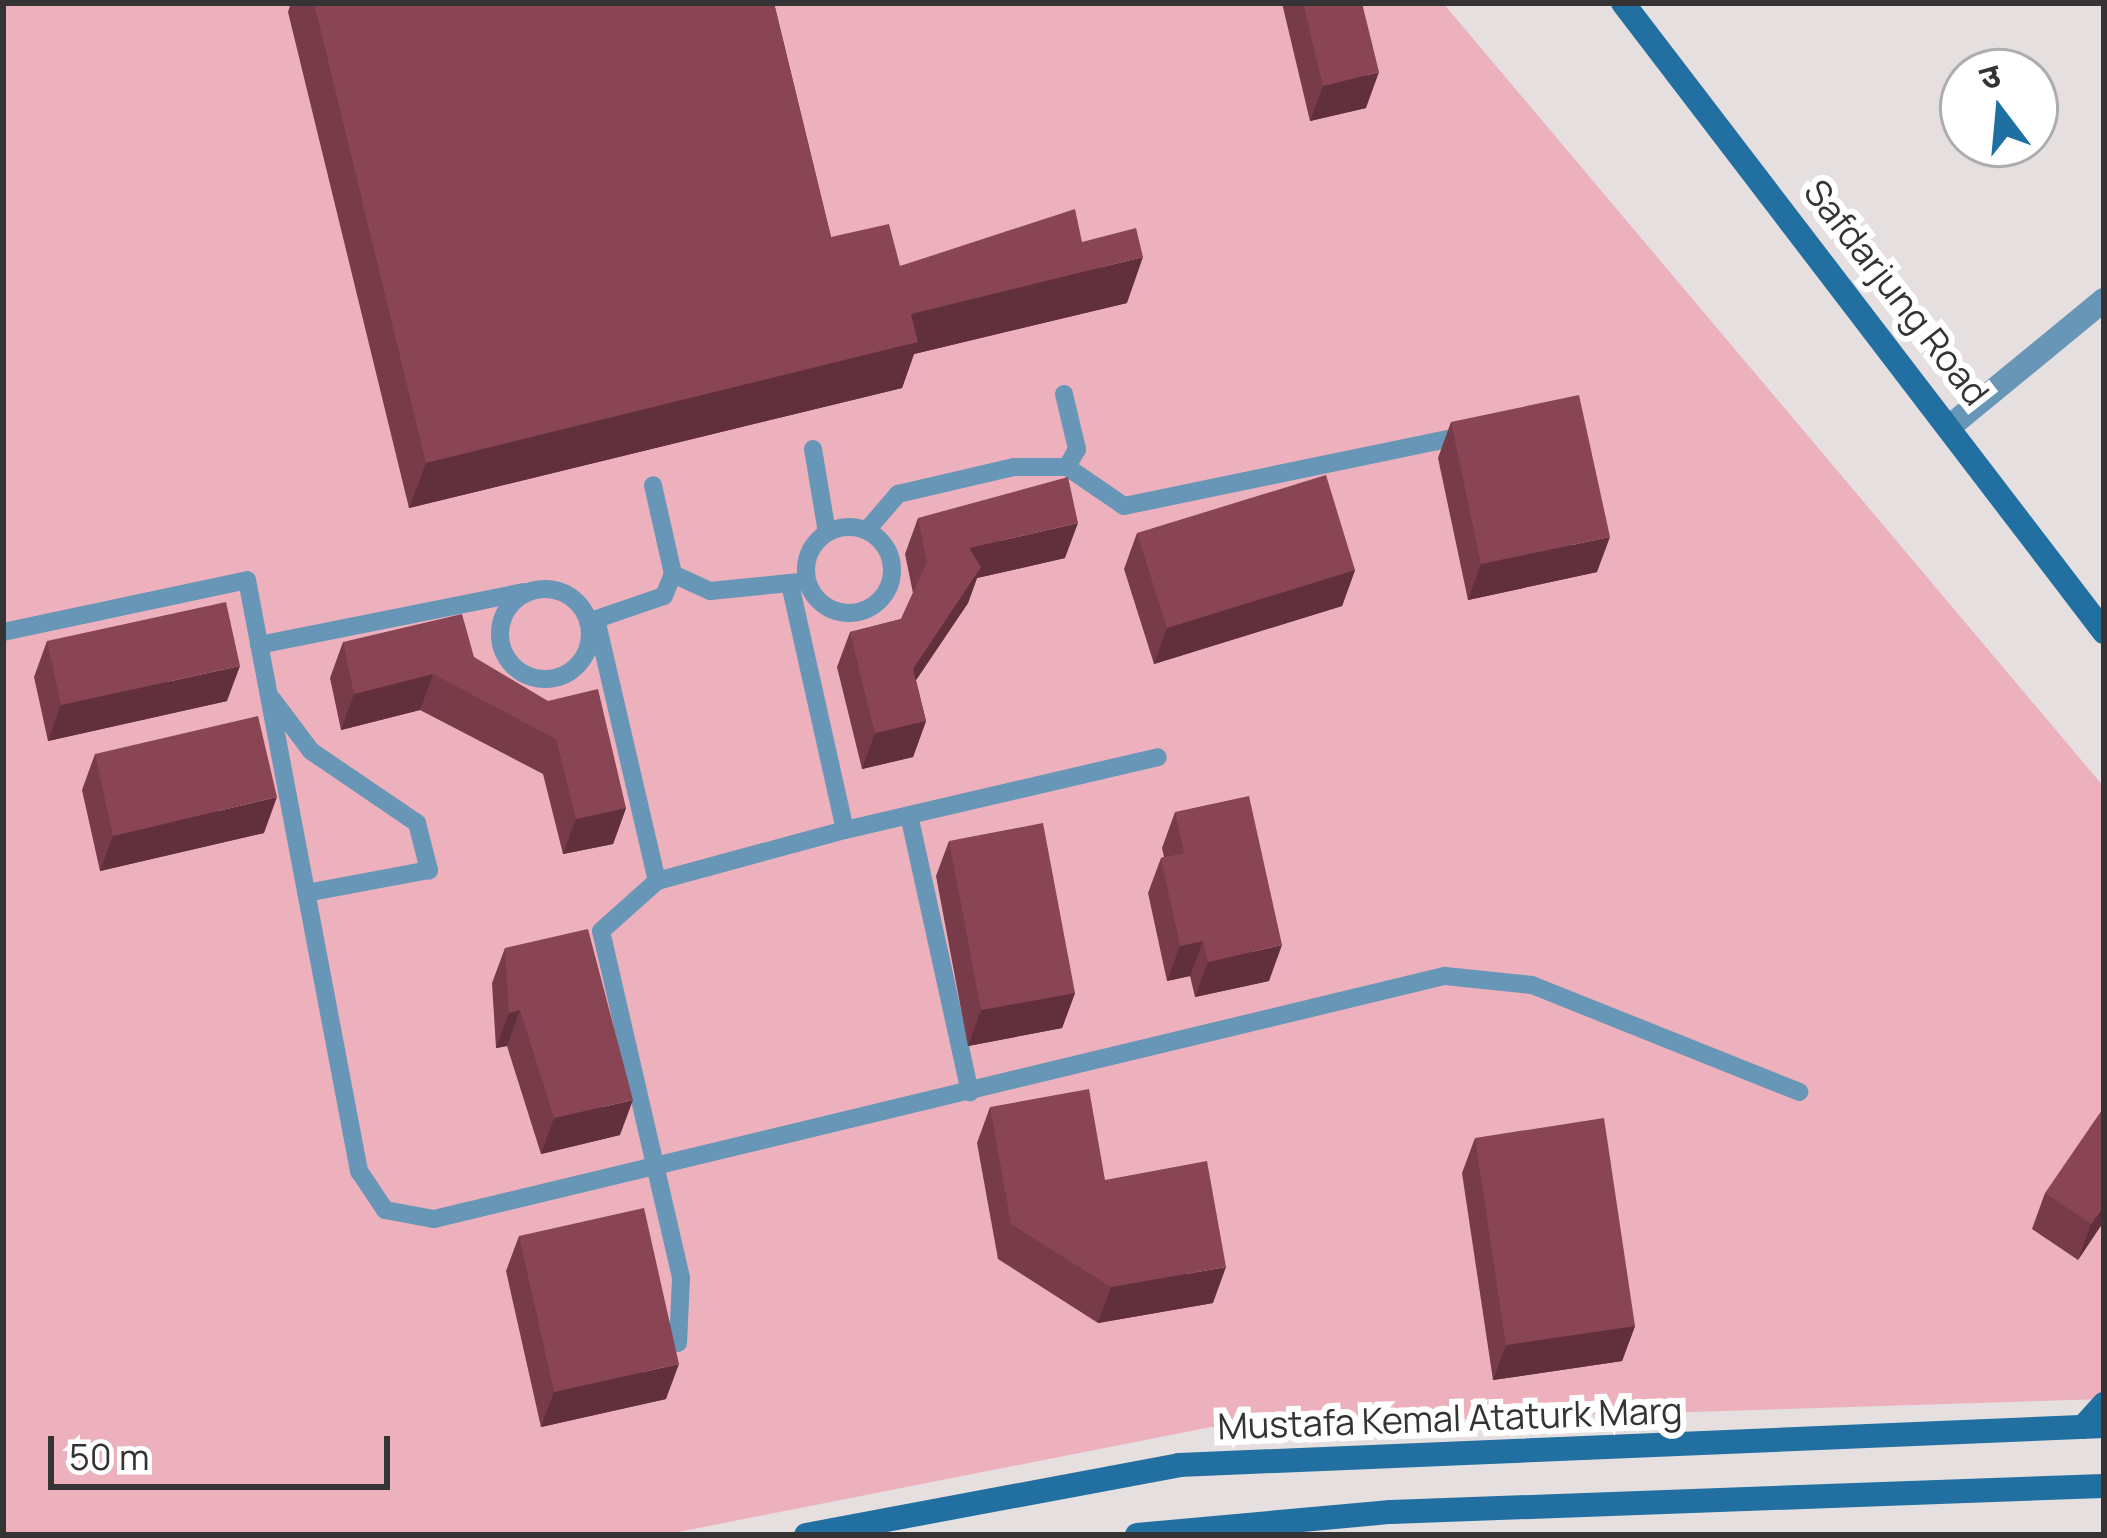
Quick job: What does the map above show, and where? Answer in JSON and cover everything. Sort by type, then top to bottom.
[{"type":"main road","name":"Safdarjung Road","points":[[1623,3],[1954,423],[2104,632]]},
{"type":"main road","points":[[2094,1426],[2104,1404]]},
{"type":"main road","name":"Mustafa Kemal Ataturk Marg","points":[[806,1535],[1179,1466],[2094,1426]]},
{"type":"main road","points":[[1137,1535],[2104,1486]]},
{"type":"street","points":[[1954,423],[2104,300]]},
{"type":"lane","points":[[1064,394],[1077,449],[1067,467]]},
{"type":"lane","points":[[845,830],[799,582],[809,553],[827,532],[867,530],[898,494],[1014,467],[1067,467],[1124,506],[1173,501],[1490,428]]},
{"type":"lane","points":[[813,449],[827,532]]},
{"type":"lane","points":[[592,620],[664,596],[673,574],[653,485]]},
{"type":"lane","points":[[673,574],[710,591],[799,582],[836,611],[877,603],[891,564],[867,530]]},
{"type":"lane","points":[[3,632],[247,580],[359,1171],[385,1210],[434,1219],[970,1092],[1353,990],[1445,976],[1532,985],[1798,1092]]},
{"type":"lane","points":[[531,591],[508,608],[500,637],[524,674],[569,672],[587,649],[592,620]]},
{"type":"lane","points":[[259,645],[531,591],[559,591],[592,620],[657,881]]},
{"type":"lane","points":[[269,696],[311,751],[417,823],[429,870],[306,893]]},
{"type":"lane","points":[[678,1343],[687,1313],[601,931],[657,881],[845,830],[1158,758]]},
{"type":"lane","points":[[909,815],[970,1092]]},
{"type":"shaded area","points":[[3,3],[1443,3],[2104,787],[2104,1399],[1211,1427],[663,1535],[3,1535]]},
{"type":"building","points":[[314,3],[774,3],[831,237],[889,224],[900,266],[1075,209],[1082,242],[1136,228],[1143,257],[911,314],[918,342],[426,463]]},
{"type":"building","points":[[1303,3],[1362,3],[1379,72],[1323,86]]},
{"type":"building","points":[[1579,395],[1610,537],[1481,564],[1451,422]]},
{"type":"building","points":[[1326,475],[1355,570],[1167,628],[1137,533]]},
{"type":"building","points":[[1068,477],[1078,523],[969,548],[981,567],[913,669],[926,721],[875,733],[850,632],[901,619],[927,562],[918,518]]},
{"type":"building","points":[[226,602],[240,666],[61,705],[47,641]]},
{"type":"building","points":[[462,614],[474,657],[548,701],[598,689],[626,808],[576,819],[556,739],[433,674],[354,694],[343,642]]},
{"type":"building","points":[[258,716],[277,797],[113,836],[95,754]]},
{"type":"building","points":[[1249,796],[1282,945],[1208,962],[1203,941],[1180,946],[1161,858],[1184,853],[1175,812]]},
{"type":"building","points":[[1043,823],[1075,993],[981,1010],[949,841]]},
{"type":"building","points":[[588,929],[633,1100],[554,1118],[520,1010],[509,1013],[505,948]]},
{"type":"building","points":[[1089,1089],[1105,1180],[1207,1161],[1226,1267],[1111,1287],[1011,1224],[990,1107]]},
{"type":"building","points":[[2104,1107],[2104,1205],[2091,1224],[2045,1193]]},
{"type":"building","points":[[1604,1118],[1635,1326],[1506,1345],[1475,1138]]},
{"type":"building","points":[[644,1208],[679,1364],[554,1392],[519,1236]]}]
